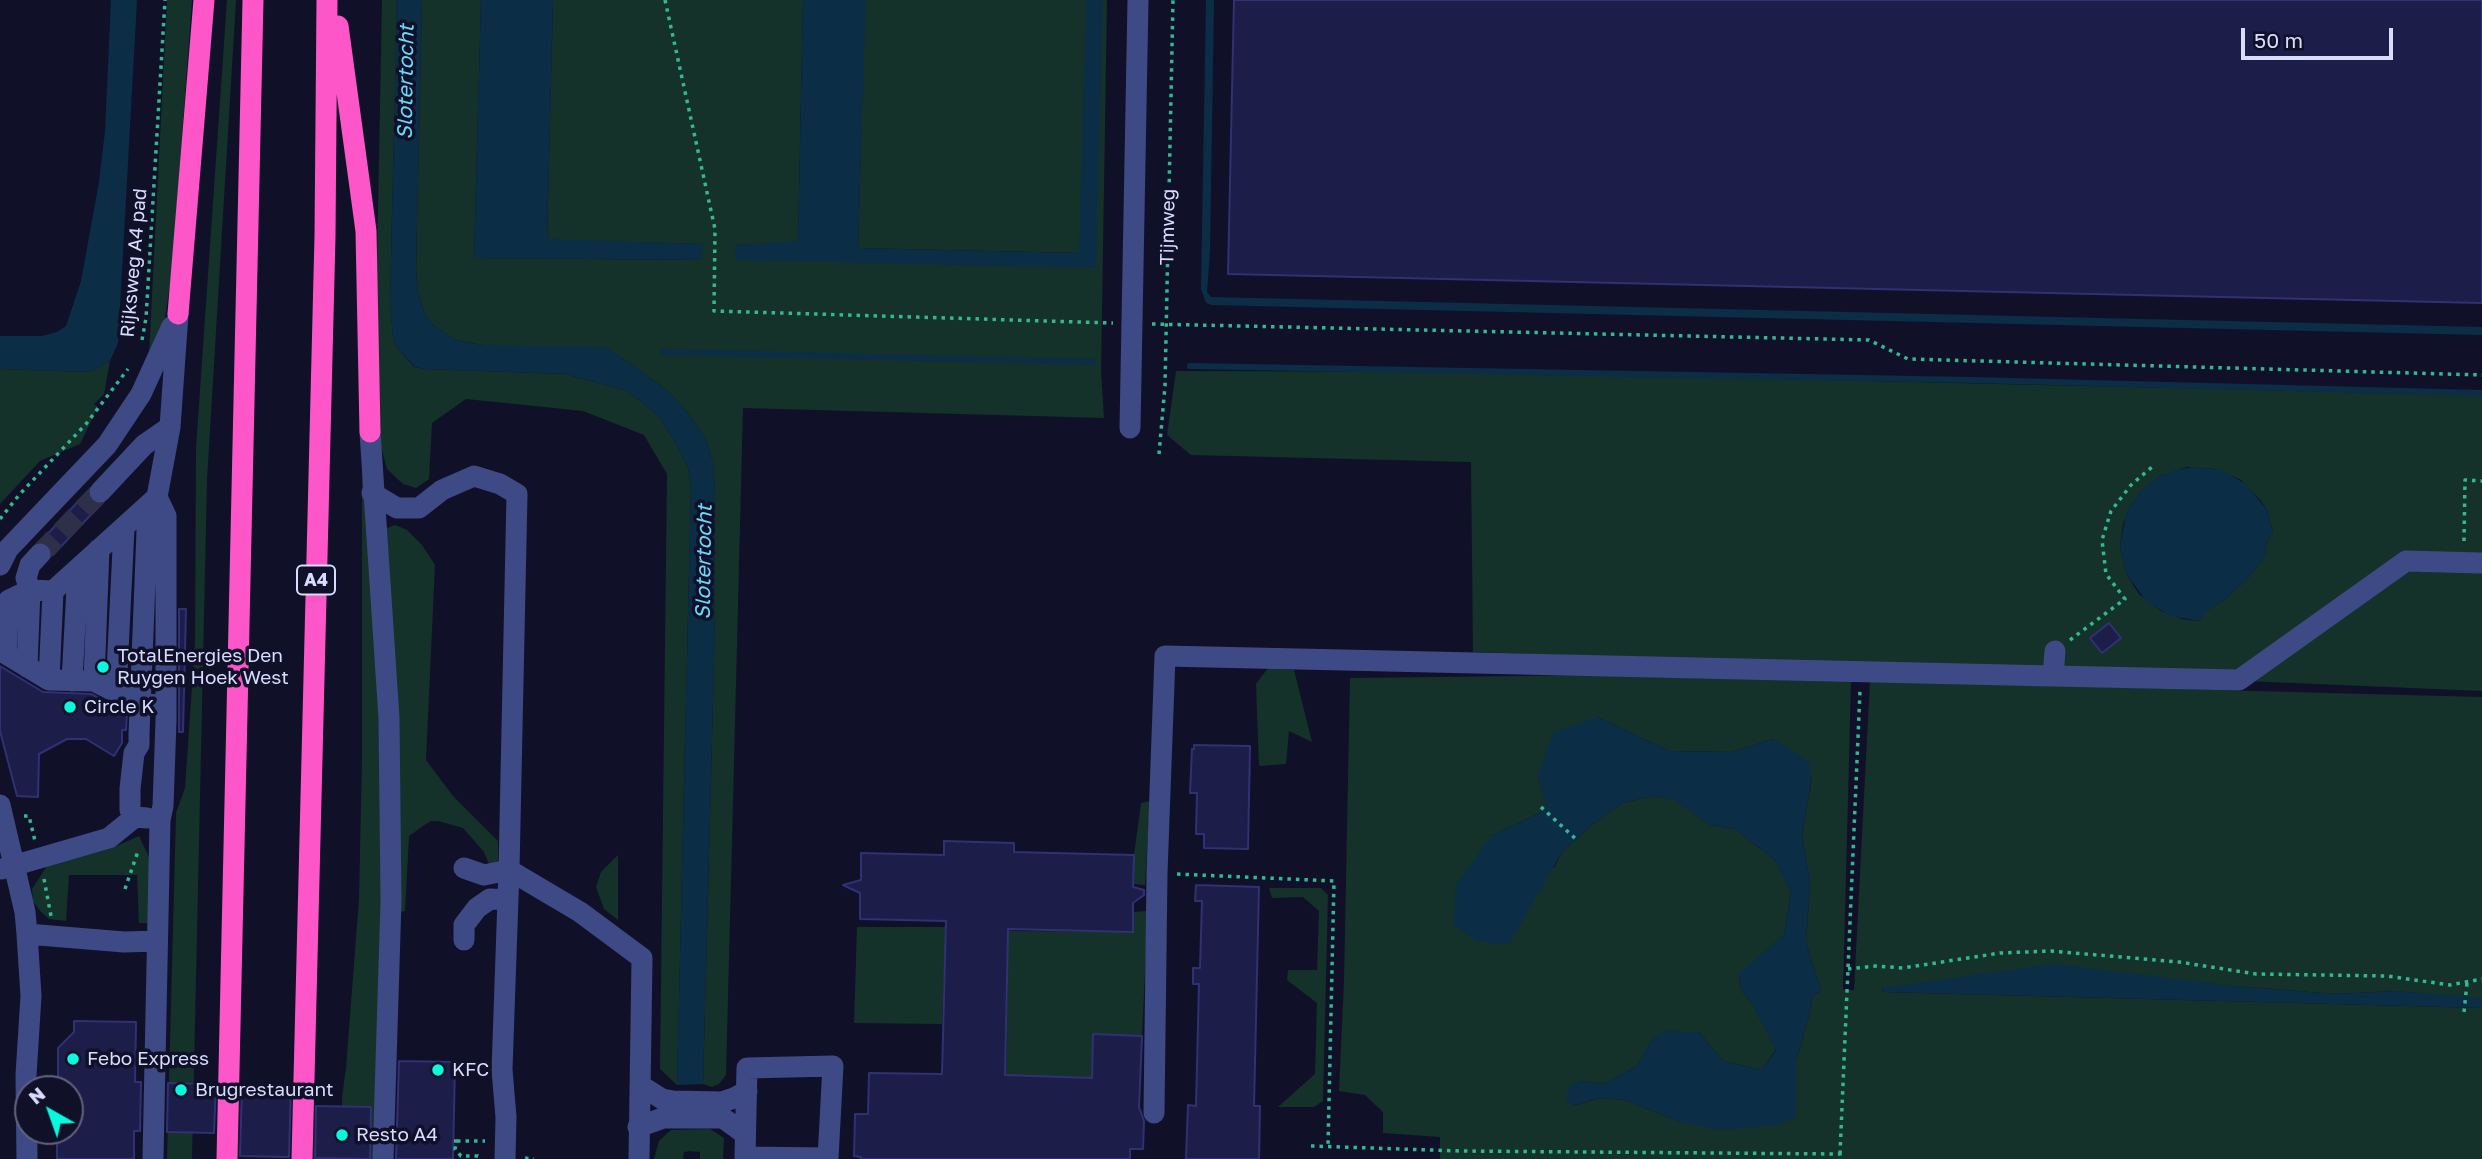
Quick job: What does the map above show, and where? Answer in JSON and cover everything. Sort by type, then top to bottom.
[{"type":"highway","points":[[178,314],[204,0]]},
{"type":"highway","points":[[227,1159],[253,0]]},
{"type":"highway","name":"A4","points":[[302,1159],[325,236],[327,0]]},
{"type":"highway","points":[[334,0],[366,231],[370,432]]},
{"type":"street","name":"Tijmweg","points":[[1129,428],[1138,0]]},
{"type":"street","points":[[135,817],[130,810],[130,789],[134,753],[139,745],[153,501],[170,427],[178,314]]},
{"type":"street","points":[[0,565],[8,548],[107,446],[141,394],[178,314]]},
{"type":"street","points":[[100,492],[144,444],[170,427]]},
{"type":"street","points":[[370,432],[389,718],[391,901],[383,1159]]},
{"type":"street","points":[[372,493],[397,508],[419,508],[442,490],[474,476],[500,484],[517,494],[502,1070],[506,1117],[505,1159]]},
{"type":"street","points":[[49,680],[53,592],[153,501]]},
{"type":"street","points":[[153,501],[166,516],[163,806],[160,820],[153,1159]]},
{"type":"street","points":[[116,692],[124,528]]},
{"type":"street","points":[[83,681],[99,550]]},
{"type":"street","points":[[27,667],[30,590],[26,578],[30,565],[40,554]]},
{"type":"street","points":[[1154,1113],[1157,873],[1165,656],[2239,680],[2406,561],[2473,563]]},
{"type":"street","points":[[78,569],[83,681]]},
{"type":"street","points":[[53,592],[30,590],[9,600],[6,654],[49,680],[83,681],[116,692],[140,704],[165,705]]},
{"type":"street","points":[[2053,676],[2055,650]]},
{"type":"street","points":[[0,805],[7,868],[27,934],[31,996],[26,1075],[27,1159]]},
{"type":"street","points":[[7,868],[109,838],[135,817],[160,820]]},
{"type":"street","points":[[464,868],[484,875],[509,870],[580,912],[642,958],[639,1159]]},
{"type":"street","points":[[464,940],[464,925],[477,908],[490,899],[508,900]]},
{"type":"street","points":[[27,934],[124,942],[158,941]]},
{"type":"street","points":[[833,1066],[828,1158],[745,1157],[745,1134],[747,1068],[833,1066]]},
{"type":"street","points":[[640,1086],[662,1099],[673,1101],[722,1102],[747,1091]]},
{"type":"street","points":[[638,1127],[663,1118],[723,1118],[745,1134]]},
{"type":"path","name":"Rijksweg A4 pad","points":[[140,348],[146,318],[165,0]]},
{"type":"path","points":[[665,0],[715,229],[714,311],[1166,325],[1869,340],[1908,359],[2482,375]]},
{"type":"path","name":"Tijmweg","points":[[1159,454],[1165,386],[1173,0]]},
{"type":"path","name":"Rijksweg A4 pad","points":[[0,519],[86,424],[122,379],[134,358]]},
{"type":"path","points":[[2055,650],[2125,599],[2106,574],[2102,540],[2111,511],[2131,485],[2152,467]]},
{"type":"path","points":[[2473,563],[2465,480],[2482,481]]},
{"type":"path","points":[[1311,1146],[1840,1157],[1861,671]]},
{"type":"path","points":[[1541,807],[1578,841]]},
{"type":"path","points":[[1157,873],[1334,881],[1328,1146]]},
{"type":"path","points":[[1848,969],[1875,966],[1903,968],[2000,953],[2050,951],[2179,962],[2256,974],[2366,975],[2450,985],[2482,979]]},
{"type":"path","points":[[2464,1012],[2467,983]]},
{"type":"path","points":[[471,1141],[455,1141],[455,1149],[461,1156],[478,1156],[482,1159]]},
{"type":"green space","points":[[167,0],[192,0],[172,271],[165,318],[149,355]]},
{"type":"green space","points":[[227,0],[236,0],[207,480],[192,1159],[167,1159],[176,813],[185,788],[195,643],[196,448]]},
{"type":"green space","points":[[382,0],[397,0],[390,302],[396,346],[414,367],[565,374],[628,391],[657,414],[688,468],[691,487],[677,1085],[660,1069],[667,474],[644,435],[583,411],[466,399],[432,423],[429,479],[416,488],[403,484],[387,469],[381,447],[375,369]]},
{"type":"green space","points":[[422,0],[481,0],[474,258],[701,260],[703,244],[547,240],[553,0],[803,0],[798,242],[736,245],[736,260],[1080,253],[858,248],[865,0],[1107,0],[1101,372],[1104,418],[743,408],[726,1075],[719,1084],[712,1087],[703,1084],[714,663],[713,462],[706,439],[687,412],[668,391],[621,357],[483,345],[455,340],[432,324],[424,312],[418,292],[416,270]]},
{"type":"green space","points":[[362,320],[382,766],[384,877],[375,1159],[343,1159],[342,1097],[359,899],[362,759]]},
{"type":"green space","points":[[110,361],[104,394],[94,404],[98,407],[80,444],[40,461],[0,504],[0,369],[90,372]]},
{"type":"green space","points":[[1176,371],[1473,372],[2482,395],[2482,691],[1844,664],[1473,652],[1471,462],[1191,455],[1167,435]],"holes":[[[2187,467],[2215,469],[2241,480],[2261,501],[2267,510],[2273,532],[2266,544],[2265,557],[2247,579],[2223,601],[2206,611],[2199,621],[2182,619],[2161,611],[2139,594],[2127,575],[2120,547],[2123,524],[2129,508],[2142,490],[2160,476]]]},
{"type":"green space","points":[[395,525],[407,530],[422,545],[435,565],[426,760],[453,796],[498,841],[495,869],[490,867],[484,852],[463,828],[431,821],[409,836],[405,911],[399,912],[387,528]]},
{"type":"green space","points":[[1268,668],[1294,670],[1312,742],[1289,731],[1286,764],[1259,766],[1256,684]]},
{"type":"green space","points":[[1602,675],[1851,681],[1843,990],[1854,990],[1870,681],[2482,697],[2482,999],[2394,991],[2335,994],[2235,986],[1882,989],[1884,992],[2482,1008],[2482,1159],[1440,1159],[1440,1137],[1383,1133],[1383,1112],[1365,1095],[1339,1091],[1350,678]],"holes":[[[1598,717],[1669,751],[1732,752],[1773,739],[1812,777],[1802,836],[1810,882],[1806,943],[1821,991],[1812,996],[1796,1062],[1796,1117],[1680,1122],[1625,1100],[1600,1098],[1573,1106],[1581,1081],[1604,1084],[1637,1066],[1653,1038],[1699,1032],[1723,1061],[1762,1070],[1776,1049],[1752,1003],[1740,989],[1739,975],[1784,935],[1791,892],[1775,860],[1735,829],[1710,825],[1675,800],[1654,796],[1623,803],[1595,822],[1562,852],[1554,868],[1491,836],[1540,813],[1547,805],[1538,777]]]},
{"type":"green space","points":[[1150,801],[1145,885],[1134,884],[1134,855],[1141,803]]},
{"type":"green space","points":[[139,836],[152,864],[148,923],[139,923],[137,875],[69,875],[66,921],[49,919],[33,901],[32,889],[47,866],[112,848]]},
{"type":"green space","points":[[618,855],[618,920],[604,909],[596,887],[601,872]]},
{"type":"green space","points":[[1269,888],[1321,888],[1328,895],[1323,1101],[1314,1107],[1278,1107],[1315,1074],[1317,1003],[1287,980],[1288,970],[1317,970],[1319,911],[1303,897],[1272,898]]},
{"type":"green space","points":[[1148,911],[1142,1036],[1093,1034],[1091,1078],[1006,1075],[1008,931],[1132,932],[1133,912]]},
{"type":"green space","points":[[857,927],[946,927],[942,1024],[854,1023]]},
{"type":"green space","points":[[710,1129],[724,1138],[723,1159],[700,1159],[700,1152],[690,1151],[684,1152],[683,1159],[654,1159],[659,1141],[671,1130]]},
{"type":"water","points":[[111,0],[137,0],[118,343],[110,361],[90,372],[0,369],[0,336],[42,336],[66,326],[81,281],[99,182],[105,131]]},
{"type":"water","name":"Slotertocht","points":[[397,0],[422,0],[416,270],[418,292],[424,312],[432,324],[455,340],[483,345],[607,347],[668,391],[706,439],[713,462],[714,663],[703,1084],[677,1085],[691,487],[688,468],[657,414],[628,391],[565,374],[415,367],[396,346],[390,302]]},
{"type":"water","points":[[481,0],[553,0],[547,239],[703,244],[702,260],[474,258]]},
{"type":"water","points":[[803,0],[866,0],[858,248],[1079,253],[1086,0],[1103,0],[1096,268],[736,260],[735,245],[798,241]]},
{"type":"water","points":[[1206,0],[1214,0],[1207,292],[1211,297],[2482,327],[2482,335],[1212,305],[1206,303],[1201,289]]},
{"type":"water","points":[[2193,467],[2221,470],[2246,484],[2267,510],[2273,532],[2266,544],[2265,557],[2247,579],[2223,601],[2207,611],[2199,621],[2171,616],[2147,602],[2127,575],[2120,547],[2129,508],[2142,490],[2160,476]]},
{"type":"water","points":[[1598,717],[1669,751],[1732,752],[1773,739],[1808,761],[1812,777],[1802,836],[1810,882],[1806,943],[1821,991],[1812,996],[1796,1062],[1796,1117],[1778,1125],[1719,1130],[1680,1122],[1625,1100],[1600,1098],[1572,1106],[1566,1099],[1570,1085],[1581,1081],[1604,1084],[1637,1066],[1653,1038],[1666,1031],[1699,1032],[1723,1061],[1762,1070],[1776,1050],[1752,1003],[1740,989],[1739,974],[1784,935],[1791,892],[1775,860],[1735,829],[1710,825],[1674,800],[1654,796],[1623,803],[1595,822],[1562,852],[1509,944],[1479,942],[1453,925],[1456,885],[1491,836],[1540,813],[1546,805],[1538,777],[1553,733]]},
{"type":"water","points":[[2054,964],[2235,986],[2335,994],[2394,991],[2461,996],[2482,999],[2482,1008],[1884,992],[1882,988]]},
{"type":"building","points":[[1234,0],[2482,0],[2482,303],[1228,274]]},
{"type":"building","points":[[87,492],[91,501],[100,505],[53,555],[49,545],[41,541]]},
{"type":"building","points":[[179,609],[186,609],[183,732],[179,732]]},
{"type":"building","points":[[2109,623],[2121,638],[2102,653],[2090,638]]},
{"type":"building","points":[[0,666],[43,692],[91,694],[127,712],[126,730],[122,730],[122,743],[114,756],[86,739],[67,739],[39,754],[38,797],[17,796],[0,731]]},
{"type":"building","points":[[1194,745],[1250,746],[1248,849],[1204,848],[1204,834],[1196,834],[1197,793],[1190,793]]},
{"type":"building","points":[[944,841],[1014,843],[1014,852],[1134,855],[1133,887],[1144,890],[1144,895],[1133,903],[1133,932],[1008,929],[1005,1075],[1092,1078],[1093,1034],[1142,1036],[1139,1107],[1144,1121],[1143,1149],[1130,1149],[1130,1159],[861,1159],[854,1156],[855,1114],[868,1114],[869,1073],[942,1074],[946,921],[860,919],[860,893],[843,885],[861,880],[861,853],[944,855]]},
{"type":"building","points":[[1196,885],[1259,887],[1254,1106],[1260,1106],[1259,1159],[1186,1159],[1188,1105],[1196,1106],[1199,984],[1193,984],[1193,968],[1200,968],[1202,901],[1195,901]]},
{"type":"building","points":[[74,1021],[136,1022],[135,1082],[141,1082],[140,1131],[134,1131],[134,1159],[57,1159],[57,1145],[84,1145],[84,1075],[58,1075],[58,1048],[74,1032]]},
{"type":"building","points":[[399,1061],[455,1062],[453,1159],[396,1159]]},
{"type":"building","points":[[168,1083],[216,1084],[214,1133],[167,1132]]},
{"type":"building","points":[[242,1085],[291,1086],[289,1157],[240,1156]]},
{"type":"building","points":[[316,1106],[371,1107],[370,1159],[315,1158]]},
{"type":"waterway","points":[[663,352],[1093,362]]},
{"type":"waterway","points":[[1190,366],[1971,380],[2482,393]]},
{"type":"tunnel","points":[[40,554],[100,492]]},
{"type":"place","name":"TotalEnergies Den Ruygen Hoek West","points":[[103,667]]},
{"type":"place","name":"Circle K","points":[[70,707]]},
{"type":"place","name":"Febo Express","points":[[73,1059]]},
{"type":"place","name":"KFC","points":[[438,1070]]},
{"type":"place","name":"Brugrestaurant","points":[[181,1090]]},
{"type":"place","name":"Resto A4","points":[[342,1135]]}]
